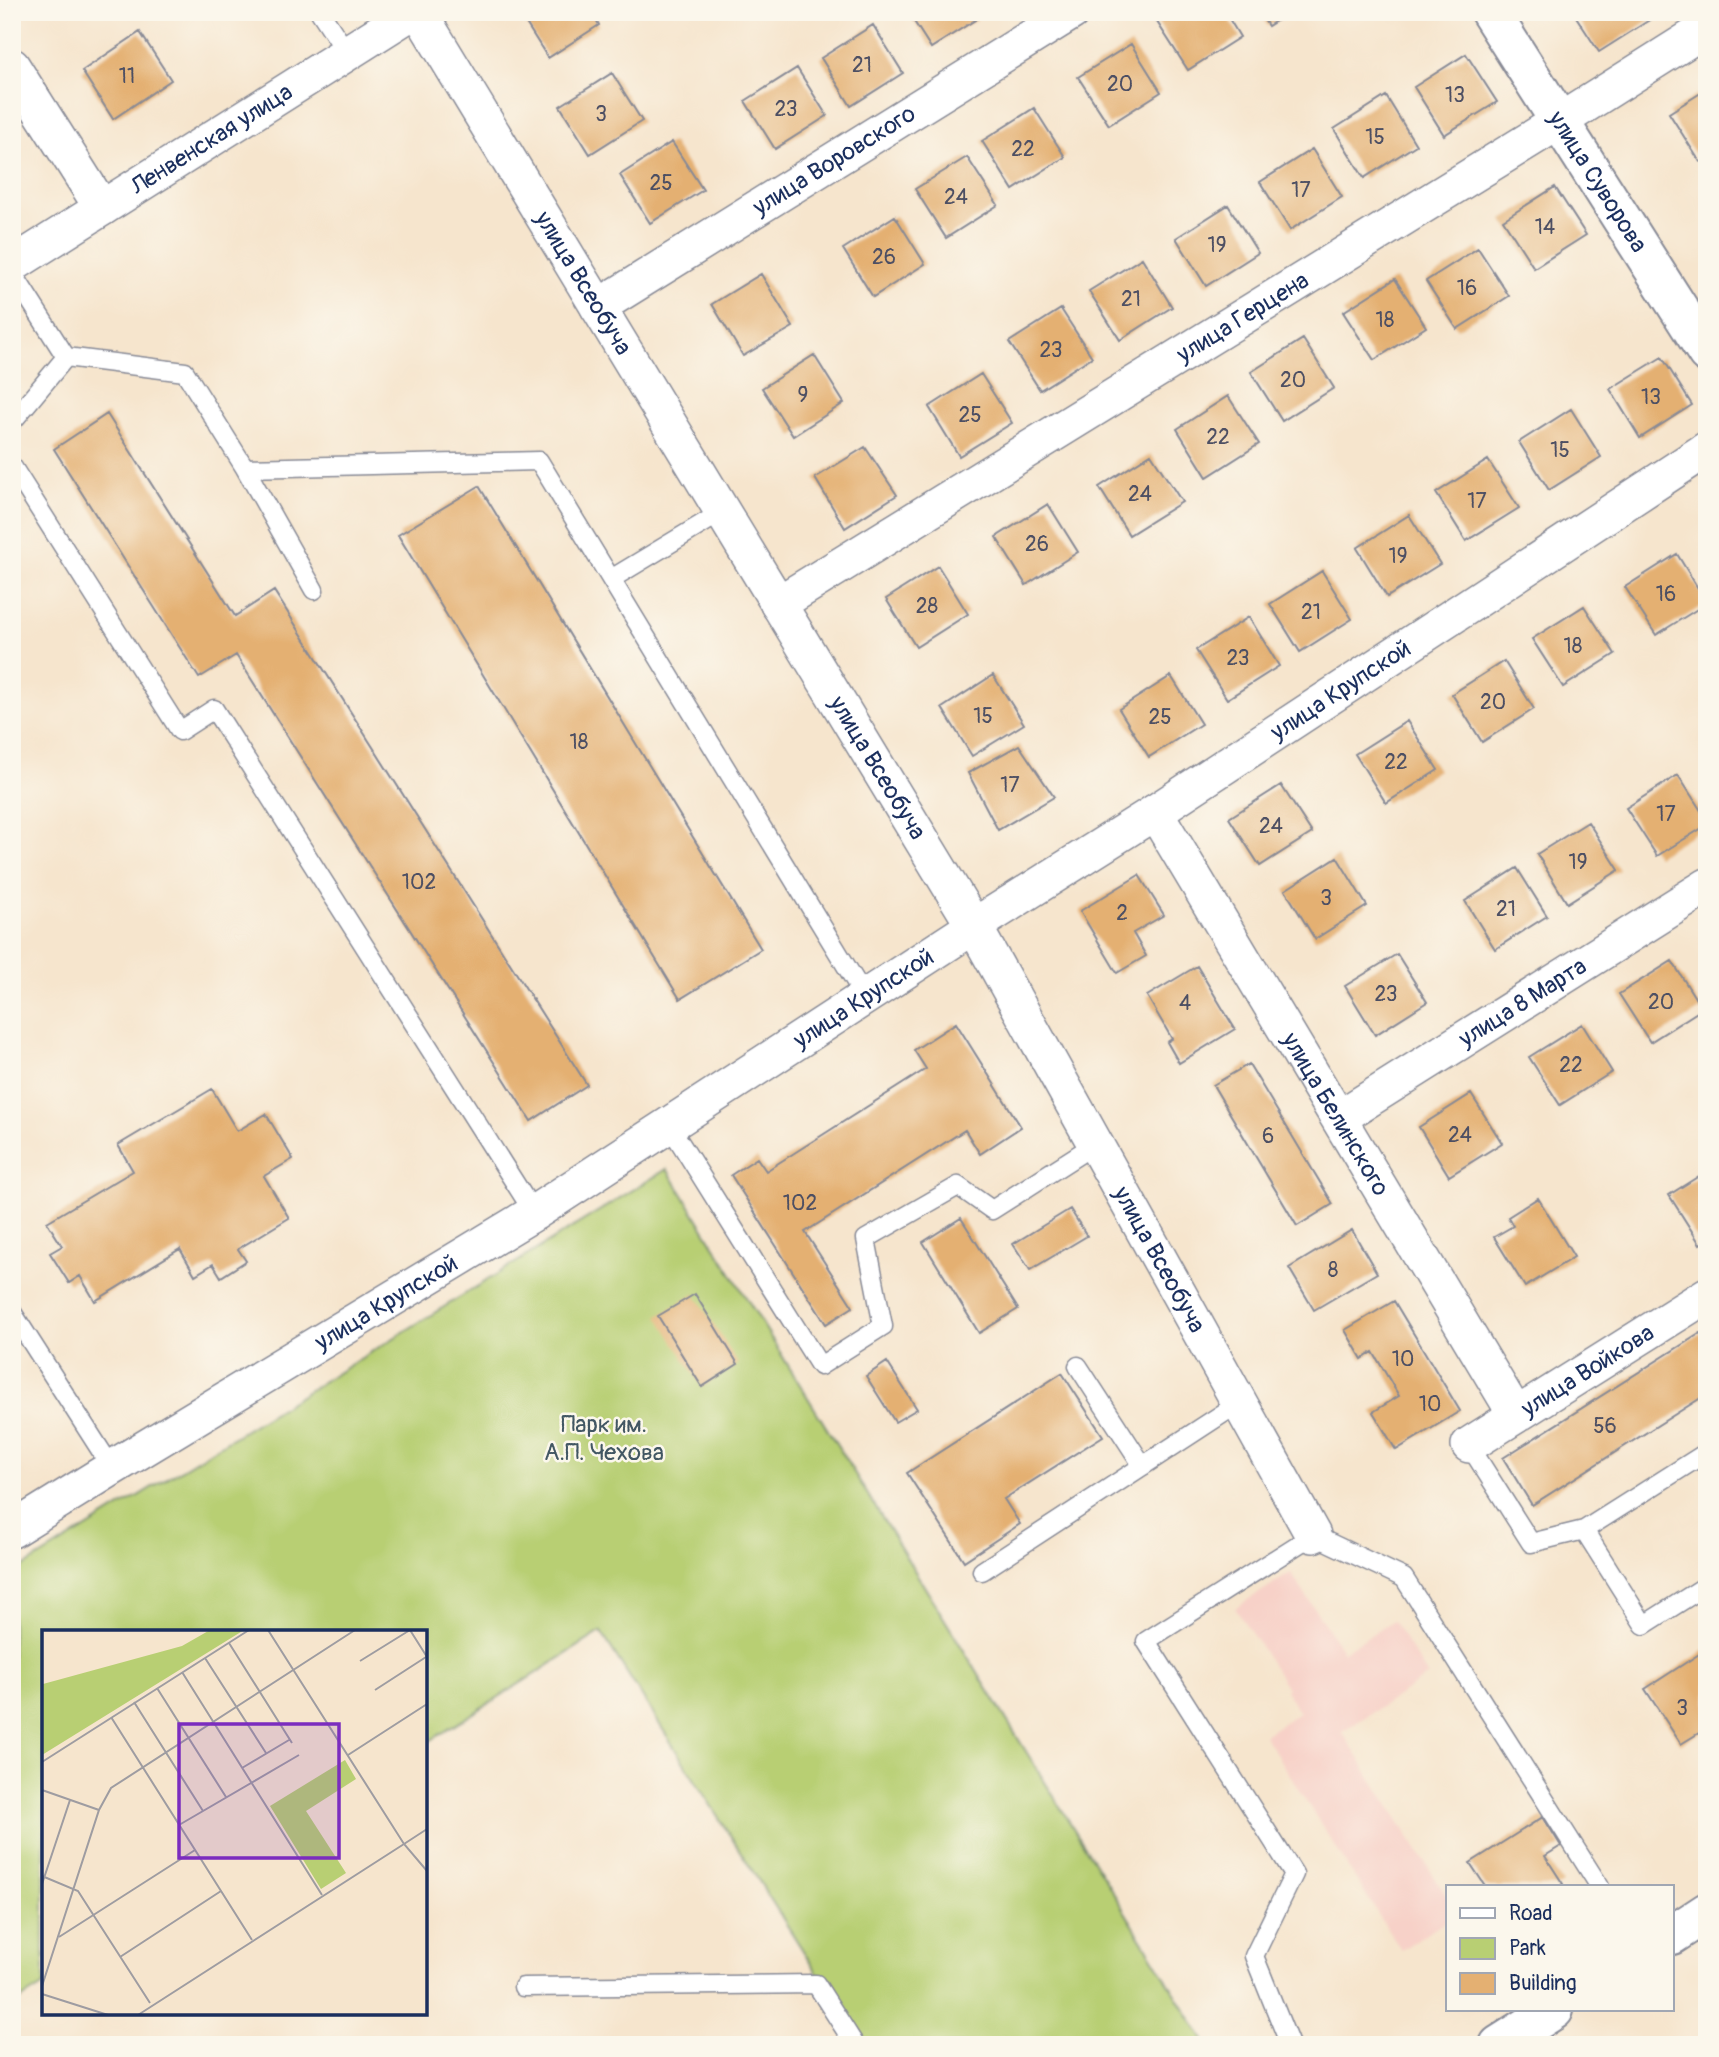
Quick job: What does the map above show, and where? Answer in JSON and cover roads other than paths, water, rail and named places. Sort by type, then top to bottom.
[{"type":"street","name":"Ленвенская улица","points":[[12,265],[412,12]]},
{"type":"street","name":"улица Всеобуча","points":[[419,12],[974,926],[1313,1535]]},
{"type":"street","name":"улица Воровского","points":[[598,307],[1072,12]]},
{"type":"street","name":"улица Суворова","points":[[1490,12],[1707,353]]},
{"type":"street","name":"улица Герцена","points":[[778,604],[1560,121],[1707,27]]},
{"type":"street","points":[[12,66],[102,208]]},
{"type":"street","name":"улица Крупской","points":[[12,1530],[534,1213],[974,926],[1155,812],[1707,449]]},
{"type":"street","name":"улица Белинского","points":[[1155,812],[1516,1415]]},
{"type":"street","name":"улица 8 Марта","points":[[1339,1118],[1707,886]]},
{"type":"street","name":"улица Войкова","points":[[1469,1445],[1707,1295]]},
{"type":"street","points":[[1674,1934],[1707,1912]]},
{"type":"street","points":[[1499,2045],[1552,2011]]},
{"type":"lane","points":[[320,12],[346,54]]},
{"type":"lane","points":[[12,272],[66,357]]},
{"type":"lane","points":[[12,422],[66,357]]},
{"type":"lane","points":[[66,357],[185,372],[245,468],[314,590]]},
{"type":"lane","points":[[245,468],[539,461],[865,997]]},
{"type":"lane","points":[[12,466],[180,731],[214,709],[534,1213]]},
{"type":"lane","points":[[611,579],[722,512]]},
{"type":"lane","points":[[669,1125],[820,1366],[883,1326],[866,1238],[958,1186],[992,1210],[1095,1144]]},
{"type":"lane","points":[[12,1312],[112,1468]]},
{"type":"lane","points":[[1079,1366],[1143,1466]]},
{"type":"lane","points":[[982,1571],[1239,1403]]},
{"type":"lane","points":[[1469,1445],[1531,1543],[1584,1531],[1707,1452]]},
{"type":"lane","points":[[1584,1531],[1644,1625],[1707,1585]]},
{"type":"lane","points":[[1290,2045],[1254,1956],[1294,1874],[1146,1642],[1313,1535],[1404,1578],[1599,1885]]},
{"type":"lane","points":[[523,1987],[816,1984],[855,2045]]},
{"type":"park label","name":"Парк им. А.П. Чехова","points":[[604,1438]]}]
